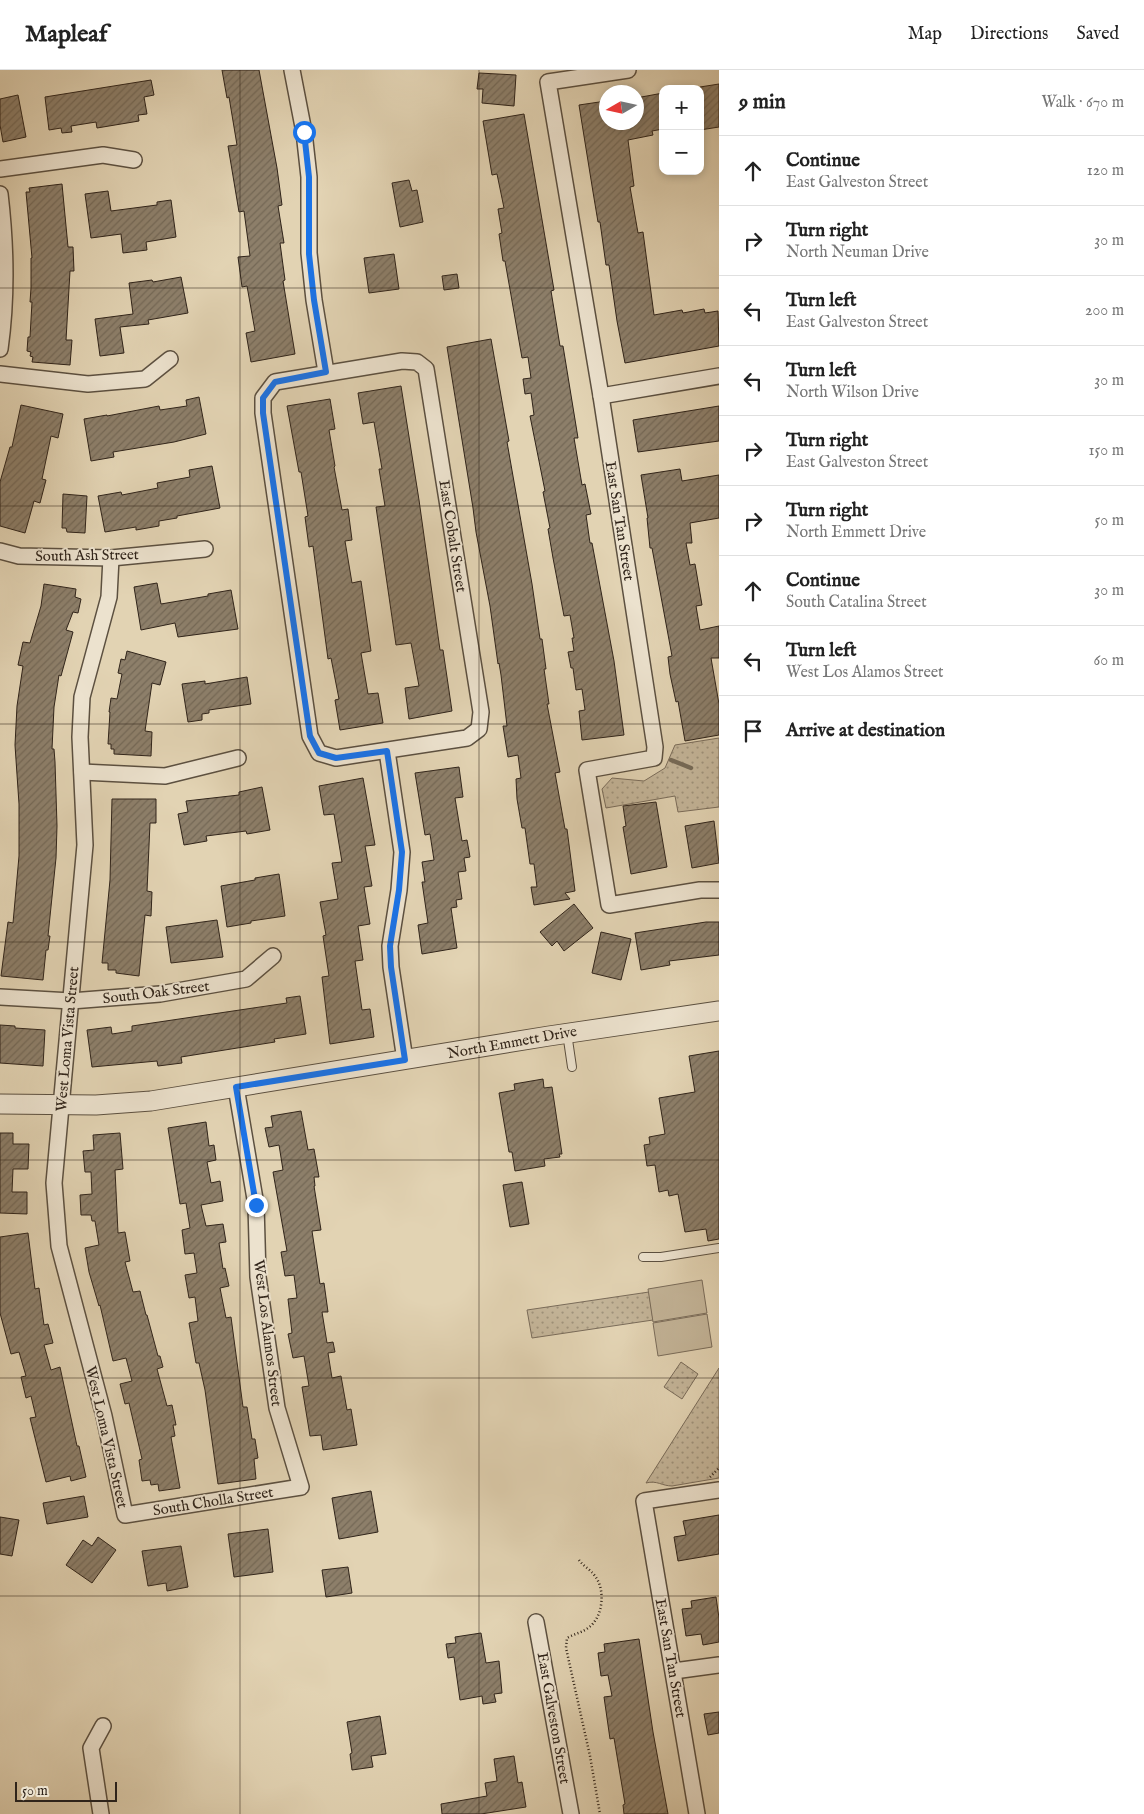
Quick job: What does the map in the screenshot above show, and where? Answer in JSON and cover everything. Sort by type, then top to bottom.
[{"type":"street","points":[[292,70],[304,132],[309,177],[309,254],[314,300],[326,372],[275,382],[263,398],[263,413],[310,736],[319,753],[336,758],[387,751],[402,852],[399,890],[390,946],[391,967],[405,1060]]},
{"type":"street","name":"East San Tan Street","points":[[628,70],[548,82],[601,396],[655,747],[654,758],[587,770],[610,905],[700,890],[719,890]]},
{"type":"street","points":[[0,169],[103,155],[134,160]]},
{"type":"street","points":[[0,194],[3,216],[4,318],[0,349]]},
{"type":"street","points":[[0,374],[88,384],[144,379],[170,359]]},
{"type":"street","name":"East Cobalt Street","points":[[326,372],[402,360],[417,362],[426,369],[480,712],[479,729],[467,738],[387,751]]},
{"type":"street","points":[[601,396],[719,376]]},
{"type":"street","name":"South Ash Street","points":[[0,551],[19,556],[111,558],[205,549]]},
{"type":"street","name":"West Loma Vista Street","points":[[111,558],[109,597],[82,697],[80,737],[85,846],[54,1183],[59,1246],[104,1416],[125,1515]]},
{"type":"street","points":[[82,772],[165,776],[238,758]]},
{"type":"street","name":"South Oak Street","points":[[0,997],[71,1001],[160,994],[246,979],[274,956]]},
{"type":"street","name":"North Emmett Drive","points":[[0,1104],[61,1106],[124,1104],[719,1010]]},
{"type":"street","name":"West Los Alamos Street","points":[[236,1087],[256,1205],[258,1277],[277,1408],[301,1487]]},
{"type":"street","name":"South Cholla Street","points":[[125,1515],[301,1487]]},
{"type":"street","name":"East San Tan Street","points":[[697,1814],[644,1501],[719,1490]]},
{"type":"street","name":"East Galveston Street","points":[[536,1622],[571,1814]]},
{"type":"street","points":[[674,1671],[719,1665]]},
{"type":"street","points":[[101,1814],[91,1748],[104,1726]]},
{"type":"lane","points":[[567,1033],[572,1068]]},
{"type":"lane","points":[[644,1257],[661,1257],[719,1248]]},
{"type":"path","points":[[578,1560],[596,1577],[601,1588],[602,1604],[596,1621],[588,1629],[567,1638],[566,1648],[590,1756],[600,1814]]},
{"type":"shaded area","points":[[719,738],[719,807],[678,812],[675,796],[606,808],[602,789],[612,778],[644,781],[665,768],[675,745]]},
{"type":"shaded area","points":[[702,1280],[707,1313],[653,1322],[648,1289]]},
{"type":"shaded area","points":[[649,1292],[653,1320],[532,1338],[527,1310]]},
{"type":"shaded area","points":[[707,1314],[712,1347],[658,1356],[653,1323]]},
{"type":"shaded area","points":[[681,1362],[698,1374],[682,1399],[664,1387]]},
{"type":"shaded area","points":[[719,1368],[719,1478],[672,1486],[653,1482],[646,1483]]},
{"type":"building","points":[[222,70],[259,70],[282,205],[278,206],[284,243],[280,243],[285,280],[283,281],[295,354],[251,362],[246,333],[255,331],[247,286],[242,287],[238,257],[250,256],[244,211],[239,212],[228,146],[237,145],[229,97],[227,98]]},
{"type":"building","points":[[479,73],[516,75],[514,106],[482,103],[483,89],[477,89]]},
{"type":"building","points":[[151,80],[154,95],[144,97],[147,114],[138,115],[139,121],[97,128],[96,122],[71,126],[72,132],[62,133],[61,128],[49,130],[45,97]]},
{"type":"building","points":[[719,84],[719,127],[704,129],[704,86]]},
{"type":"building","points":[[659,94],[659,130],[652,131],[653,135],[628,140],[634,186],[630,187],[638,233],[643,232],[654,315],[682,310],[683,313],[704,309],[705,313],[718,311],[719,346],[625,363],[609,265],[606,265],[600,222],[598,222],[579,105],[599,102],[599,130],[644,130],[644,97]]},
{"type":"building","points":[[18,95],[26,137],[3,142],[0,125],[0,99]]},
{"type":"building","points":[[524,114],[554,290],[551,291],[560,346],[563,346],[578,438],[574,438],[582,485],[585,484],[591,514],[586,515],[590,543],[592,543],[614,661],[624,735],[582,740],[579,711],[585,710],[582,689],[576,690],[573,668],[571,668],[568,652],[574,651],[572,638],[574,638],[570,615],[564,616],[553,558],[548,529],[550,528],[543,492],[545,491],[530,416],[534,415],[531,393],[525,394],[523,379],[531,378],[528,357],[522,358],[505,261],[503,261],[499,234],[502,233],[498,209],[504,208],[497,174],[492,175],[483,121]]},
{"type":"building","points":[[409,180],[412,191],[417,190],[423,222],[400,227],[392,183]]},
{"type":"building","points":[[62,184],[68,247],[73,247],[74,271],[70,271],[66,340],[72,340],[70,365],[32,362],[31,352],[27,351],[28,337],[30,337],[32,302],[30,302],[32,258],[26,192],[30,192],[29,188]]},
{"type":"building","points":[[108,191],[111,211],[157,205],[157,202],[171,200],[176,237],[146,242],[147,250],[123,253],[121,234],[91,238],[85,194]]},
{"type":"building","points":[[394,254],[399,289],[369,293],[364,258]]},
{"type":"building","points":[[457,274],[459,288],[444,290],[442,276]]},
{"type":"building","points":[[181,277],[188,313],[148,320],[149,324],[120,327],[124,353],[100,356],[95,319],[133,314],[129,283],[152,280],[153,282]]},
{"type":"building","points":[[491,339],[540,639],[542,639],[549,704],[547,704],[560,772],[555,773],[565,829],[567,829],[575,891],[565,893],[570,899],[534,905],[531,887],[537,887],[534,864],[530,864],[525,828],[522,828],[517,799],[516,779],[521,778],[518,755],[508,757],[503,726],[507,726],[501,675],[447,347]]},
{"type":"building","points":[[401,386],[440,650],[443,650],[452,711],[409,719],[405,688],[419,686],[411,643],[396,645],[376,507],[385,506],[379,469],[382,469],[374,422],[363,424],[358,393]]},
{"type":"building","points":[[199,397],[206,434],[174,442],[113,452],[114,457],[91,461],[84,419],[159,406],[160,410],[187,406],[186,400]]},
{"type":"building","points":[[330,399],[335,429],[329,430],[334,467],[342,510],[348,509],[352,540],[345,541],[352,583],[361,581],[371,651],[361,653],[368,694],[378,693],[383,723],[340,730],[335,700],[339,699],[331,658],[328,659],[313,546],[309,547],[305,517],[308,516],[287,406]]},
{"type":"building","points":[[21,405],[63,414],[58,438],[51,436],[42,479],[46,480],[40,503],[34,501],[25,533],[0,526],[0,482],[10,447],[12,447]]},
{"type":"building","points":[[719,406],[719,441],[638,452],[633,420]]},
{"type":"building","points":[[212,466],[220,508],[159,521],[159,526],[136,530],[136,527],[105,532],[98,496],[121,492],[122,495],[158,488],[157,483],[190,477],[189,470]]},
{"type":"building","points":[[680,469],[682,481],[719,475],[719,518],[690,523],[692,543],[686,543],[690,565],[695,564],[702,605],[696,606],[700,630],[719,626],[719,658],[711,658],[719,704],[719,735],[685,741],[678,701],[676,702],[670,674],[668,657],[672,656],[652,548],[650,548],[648,518],[641,475]]},
{"type":"building","points":[[63,494],[87,496],[85,533],[67,532],[66,528],[62,528]]},
{"type":"building","points":[[157,583],[161,604],[231,590],[238,629],[178,637],[175,623],[141,630],[134,587]]},
{"type":"building","points":[[44,584],[76,589],[75,597],[81,599],[78,613],[73,612],[66,630],[73,632],[61,676],[59,675],[54,707],[52,749],[54,749],[55,762],[56,858],[48,936],[50,936],[48,950],[46,950],[43,980],[1,976],[8,922],[13,923],[19,856],[19,804],[15,745],[17,706],[23,666],[18,665],[23,642],[30,643],[41,606]]},
{"type":"building","points":[[127,651],[166,662],[160,685],[152,683],[145,731],[152,732],[151,756],[114,754],[111,744],[108,744],[111,698],[117,699],[122,674],[118,673],[121,659],[125,660]]},
{"type":"building","points":[[247,677],[251,704],[209,710],[209,713],[202,714],[202,720],[188,722],[182,684],[205,681],[205,684]]},
{"type":"building","points":[[459,767],[463,797],[455,798],[462,841],[467,840],[470,857],[464,858],[466,871],[458,872],[462,899],[456,900],[457,907],[451,908],[457,948],[422,954],[418,925],[428,923],[422,882],[425,882],[422,862],[434,860],[430,834],[425,835],[415,773]]},
{"type":"building","points":[[363,778],[375,845],[365,846],[372,886],[364,887],[370,924],[358,926],[363,960],[355,961],[362,1010],[370,1009],[374,1037],[330,1044],[322,977],[329,976],[323,936],[326,935],[320,902],[338,899],[332,863],[342,862],[334,814],[324,815],[319,786]]},
{"type":"building","points":[[262,787],[270,830],[247,834],[246,831],[206,836],[207,841],[184,845],[178,814],[188,812],[186,801],[239,795],[239,792]]},
{"type":"building","points":[[112,799],[156,799],[156,823],[150,823],[147,891],[152,892],[151,916],[145,915],[139,976],[116,973],[116,970],[108,970],[108,963],[102,963],[110,880]]},
{"type":"building","points":[[656,802],[667,867],[631,874],[623,827],[626,826],[623,806]]},
{"type":"building","points":[[714,821],[719,863],[692,868],[685,826]]},
{"type":"building","points":[[279,874],[285,916],[227,927],[221,886]]},
{"type":"building","points":[[574,904],[593,928],[564,951],[557,941],[552,946],[540,932]]},
{"type":"building","points":[[217,920],[223,957],[171,963],[166,927]]},
{"type":"building","points":[[706,922],[719,922],[719,955],[669,961],[670,965],[641,970],[635,933]]},
{"type":"building","points":[[601,932],[631,939],[621,980],[592,973]]},
{"type":"building","points":[[300,996],[306,1034],[274,1039],[275,1042],[181,1057],[182,1063],[158,1066],[157,1061],[92,1067],[87,1030],[111,1027],[112,1034],[132,1031],[132,1026],[287,1003],[286,998]]},
{"type":"building","points":[[0,1025],[45,1030],[43,1066],[0,1063]]},
{"type":"building","points":[[719,1051],[719,1239],[708,1241],[706,1229],[685,1232],[678,1194],[669,1196],[668,1190],[659,1192],[655,1165],[647,1166],[644,1145],[650,1144],[649,1137],[665,1134],[659,1098],[695,1092],[689,1056]]},
{"type":"building","points":[[543,1079],[544,1088],[552,1087],[562,1154],[559,1154],[560,1157],[544,1159],[545,1166],[515,1171],[512,1152],[509,1152],[499,1093],[515,1090],[514,1084]]},
{"type":"building","points":[[301,1111],[308,1150],[314,1149],[319,1177],[314,1177],[314,1186],[321,1230],[312,1231],[320,1284],[324,1283],[328,1312],[322,1312],[327,1343],[333,1342],[335,1352],[328,1353],[332,1378],[341,1376],[347,1410],[351,1409],[357,1445],[323,1450],[321,1435],[310,1436],[302,1387],[309,1386],[304,1356],[293,1358],[288,1334],[292,1333],[288,1299],[297,1298],[294,1275],[285,1276],[281,1252],[287,1251],[273,1172],[283,1170],[279,1145],[269,1147],[265,1128],[273,1127],[271,1116]]},
{"type":"building","points":[[206,1122],[209,1146],[214,1145],[216,1160],[207,1162],[211,1183],[220,1181],[223,1201],[201,1205],[206,1226],[223,1224],[226,1242],[219,1243],[223,1269],[225,1268],[229,1286],[220,1288],[226,1318],[231,1317],[243,1407],[247,1407],[252,1439],[255,1439],[258,1458],[254,1459],[256,1479],[218,1484],[205,1390],[199,1363],[196,1363],[189,1323],[198,1321],[195,1297],[189,1298],[185,1275],[197,1273],[194,1253],[185,1254],[182,1230],[190,1228],[186,1203],[180,1204],[168,1128]]},
{"type":"building","points":[[0,1133],[13,1133],[13,1144],[29,1144],[28,1169],[13,1169],[12,1192],[27,1192],[27,1214],[0,1213]]},
{"type":"building","points":[[120,1133],[123,1169],[115,1170],[118,1233],[125,1232],[130,1261],[125,1262],[133,1292],[140,1291],[158,1356],[160,1356],[163,1367],[157,1369],[167,1406],[172,1405],[176,1425],[173,1425],[175,1436],[171,1437],[180,1488],[159,1491],[158,1484],[151,1485],[150,1480],[142,1481],[139,1460],[142,1459],[129,1403],[125,1404],[120,1384],[132,1381],[126,1358],[113,1361],[100,1305],[89,1272],[85,1248],[99,1245],[95,1221],[92,1221],[91,1215],[81,1215],[80,1195],[92,1194],[91,1172],[85,1172],[83,1151],[94,1150],[93,1135]]},
{"type":"building","points":[[522,1182],[529,1224],[510,1227],[503,1185]]},
{"type":"building","points":[[28,1233],[35,1289],[39,1288],[44,1325],[48,1324],[53,1343],[44,1345],[51,1370],[60,1367],[77,1446],[79,1446],[86,1477],[71,1481],[70,1476],[46,1482],[30,1418],[36,1417],[31,1396],[26,1398],[21,1377],[26,1376],[19,1352],[11,1354],[0,1313],[0,1237]]},
{"type":"building","points":[[371,1491],[378,1532],[339,1539],[332,1498]]},
{"type":"building","points":[[84,1496],[88,1517],[47,1524],[43,1503]]},
{"type":"building","points":[[719,1515],[719,1554],[678,1561],[674,1537],[686,1535],[683,1521]]},
{"type":"building","points":[[0,1517],[19,1520],[12,1556],[0,1554]]},
{"type":"building","points":[[268,1529],[273,1572],[234,1577],[228,1534]]},
{"type":"building","points":[[98,1537],[116,1550],[92,1583],[66,1565],[83,1540],[92,1546]]},
{"type":"building","points":[[181,1546],[188,1587],[167,1591],[166,1583],[148,1586],[142,1551]]},
{"type":"building","points":[[348,1567],[352,1593],[326,1597],[322,1570]]},
{"type":"building","points":[[716,1597],[719,1618],[719,1642],[703,1645],[701,1634],[686,1636],[682,1609],[692,1608],[691,1601]]},
{"type":"building","points":[[481,1633],[486,1663],[499,1661],[502,1693],[494,1694],[496,1702],[483,1704],[482,1696],[460,1700],[454,1657],[448,1658],[446,1644],[456,1643],[455,1637]]},
{"type":"building","points":[[639,1639],[668,1814],[624,1814],[623,1805],[625,1804],[614,1738],[610,1739],[604,1697],[612,1696],[608,1675],[601,1676],[598,1653],[605,1652],[604,1644]]},
{"type":"building","points":[[719,1712],[719,1733],[708,1735],[704,1714]]},
{"type":"building","points":[[380,1716],[386,1754],[371,1756],[373,1767],[352,1770],[350,1754],[352,1753],[347,1722]]},
{"type":"building","points":[[514,1756],[518,1783],[522,1782],[526,1807],[481,1814],[442,1814],[441,1804],[487,1796],[485,1783],[497,1781],[494,1759]]},
{"type":"waterway","points":[[671,760],[691,768]]},
{"type":"route","points":[[256,1205],[236,1087],[405,1060],[391,967],[390,946],[399,890],[402,852],[387,751],[336,758],[319,753],[310,736],[263,413],[263,398],[275,382],[326,372],[314,300],[309,254],[309,177],[304,132]]}]
